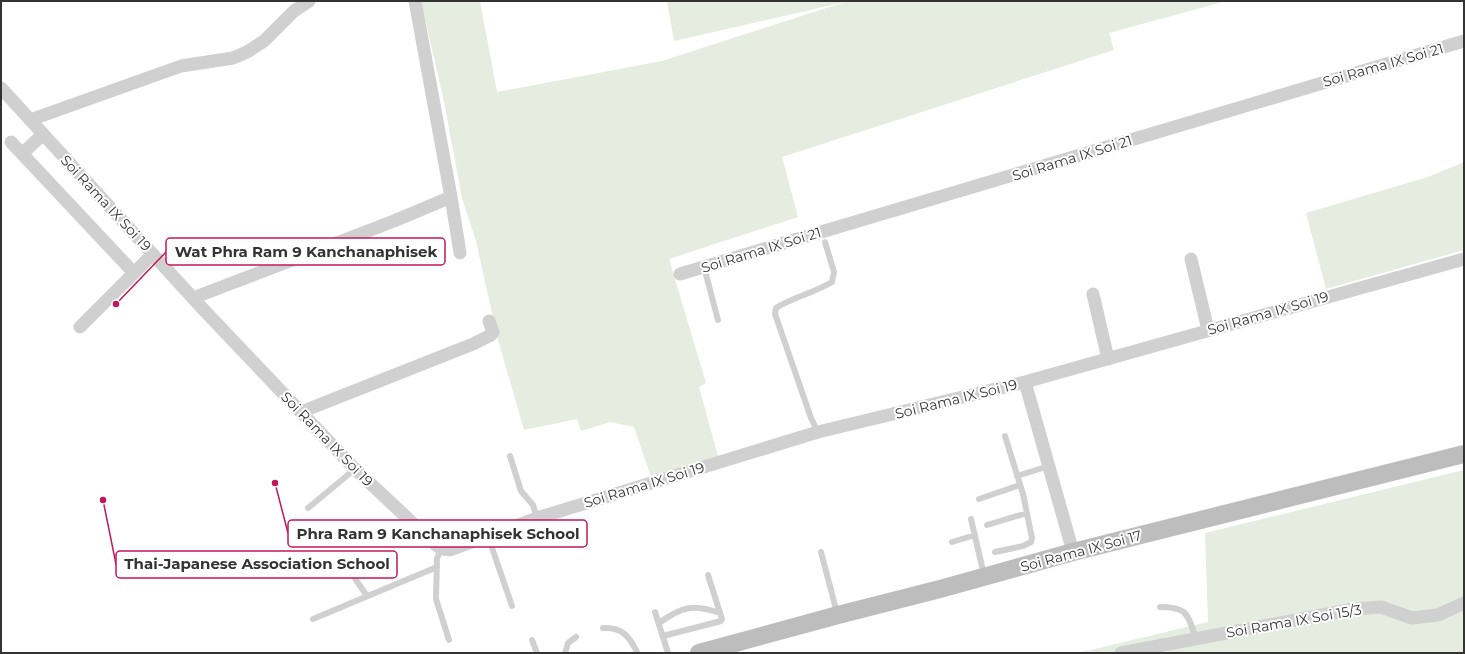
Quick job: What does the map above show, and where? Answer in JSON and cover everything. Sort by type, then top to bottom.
[{"type":"street","points":[[30,120],[181,66],[233,58],[247,52],[264,41],[294,12],[309,1]]},
{"type":"street","points":[[415,1],[460,253]]},
{"type":"street","name":"Soi Rama IX Soi 21","points":[[680,274],[1464,41]]},
{"type":"street","name":"Soi Rama IX Soi 19","points":[[1,88],[193,298],[355,469],[441,550],[450,550],[537,518],[818,432],[1025,382],[1464,259]]},
{"type":"street","points":[[22,154],[43,134]]},
{"type":"street","points":[[11,142],[134,273]]},
{"type":"street","points":[[193,298],[394,221],[451,197]]},
{"type":"street","points":[[80,327],[153,254]]},
{"type":"street","points":[[1191,259],[1208,330]]},
{"type":"street","points":[[1093,294],[1108,359]]},
{"type":"street","points":[[301,412],[491,336],[493,332],[489,321]]},
{"type":"street","points":[[1025,382],[1073,552]]},
{"type":"street","name":"Soi Rama IX Soi 17","points":[[699,653],[1073,552],[1464,454]]},
{"type":"street","name":"Soi Rama IX Soi 15/3","points":[[1121,653],[1354,609],[1381,607],[1412,618],[1438,615],[1464,604]]},
{"type":"lane","points":[[818,432],[811,418],[775,314],[776,308],[783,303],[832,282],[834,272],[825,242]]},
{"type":"lane","points":[[704,267],[718,320]]},
{"type":"lane","points":[[995,552],[1023,546],[1031,542],[1032,532],[1005,436]]},
{"type":"lane","points":[[510,456],[521,491],[533,505],[537,518]]},
{"type":"lane","points":[[1017,476],[1049,466]]},
{"type":"lane","points":[[308,508],[355,469]]},
{"type":"lane","points":[[979,499],[1020,485]]},
{"type":"lane","points":[[987,525],[1027,513]]},
{"type":"lane","points":[[971,518],[984,577]]},
{"type":"lane","points":[[952,542],[975,535]]},
{"type":"lane","points":[[488,536],[512,606]]},
{"type":"lane","points":[[441,550],[437,558],[436,599],[449,640]]},
{"type":"lane","points":[[821,552],[838,615]]},
{"type":"lane","points":[[345,564],[367,596]]},
{"type":"lane","points":[[313,620],[437,567]]},
{"type":"lane","points":[[663,636],[721,621],[722,619],[708,575]]},
{"type":"lane","points":[[1160,607],[1175,607],[1180,609],[1188,616],[1196,638]]},
{"type":"lane","points":[[659,623],[676,612],[686,608],[699,608],[720,613]]},
{"type":"lane","points":[[655,612],[668,653]]},
{"type":"lane","points":[[603,628],[614,628],[623,632],[630,640],[636,653]]},
{"type":"lane","points":[[565,653],[568,644],[576,637]]},
{"type":"lane","points":[[532,640],[537,653]]},
{"type":"shaded area","points":[[421,1],[480,1],[497,92],[662,61],[845,2],[674,41],[667,1],[1226,1],[1109,33],[1114,50],[782,157],[798,217],[669,259],[706,383],[699,387],[718,456],[651,477],[634,427],[610,422],[581,431],[577,419],[524,430],[498,340],[476,241],[462,198],[444,102]]},
{"type":"shaded area","points":[[1464,162],[1464,250],[1326,289],[1306,213],[1428,177]]},
{"type":"shaded area","points":[[1464,470],[1464,653],[1078,653],[1208,622],[1205,533]]},
{"type":"place","name":"Wat Phra Ram 9 Kanchanaphisek","points":[[116,304]]},
{"type":"place","name":"Phra Ram 9 Kanchanaphisek School","points":[[275,483]]},
{"type":"place","name":"Thai-Japanese Association School","points":[[103,500]]}]
